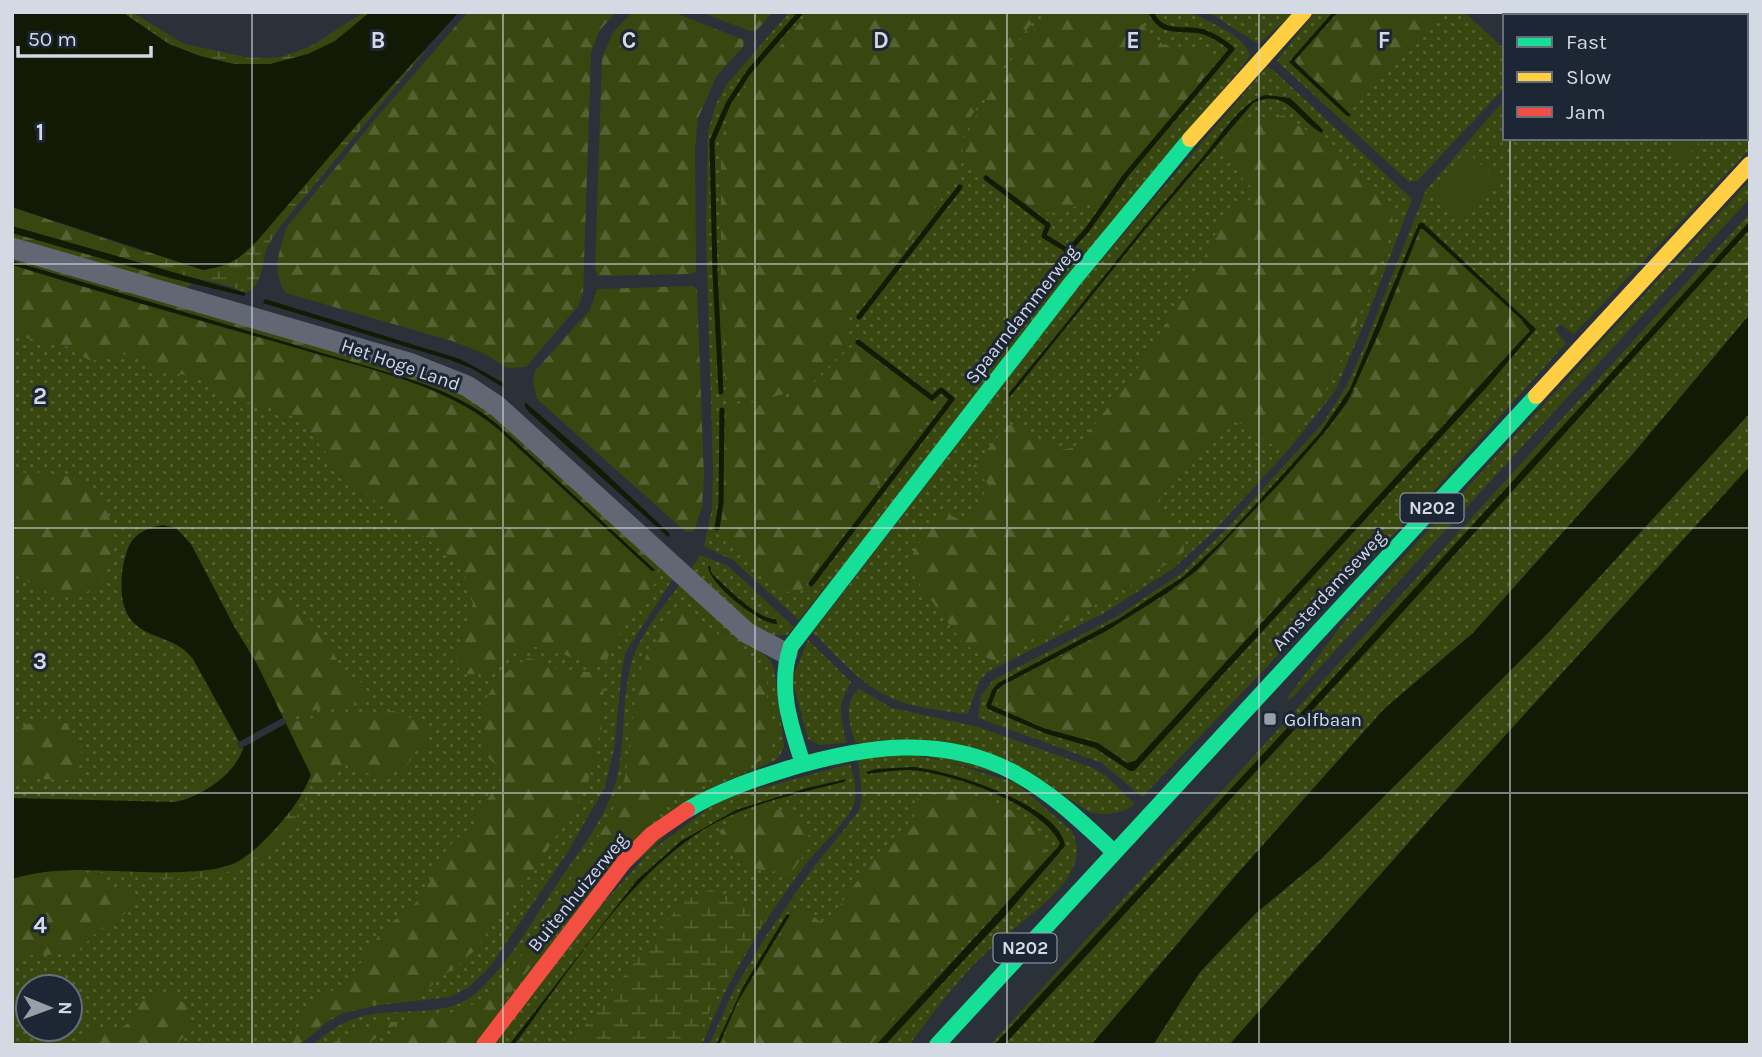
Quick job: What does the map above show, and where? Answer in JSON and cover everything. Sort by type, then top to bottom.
[{"type":"street","name":"Spaarndammerweg","points":[[787,654],[803,629],[1080,272],[1164,169],[1304,12]]},
{"type":"street","name":"Amsterdamseweg","points":[[936,1045],[1750,164]]},
{"type":"street","name":"Het Hoge Land","points":[[12,248],[409,363],[467,386],[513,419],[747,633],[787,654]]},
{"type":"street","points":[[787,654],[783,690],[803,764]]},
{"type":"street","name":"Buitenhuizerweg","points":[[484,1045],[621,866],[652,835],[706,798],[730,787],[803,764],[883,746],[918,745],[959,753],[991,763],[1031,783],[1061,804],[1114,851]]},
{"type":"green space","points":[[63,12],[132,12],[184,44],[250,58],[282,57],[311,46],[364,12],[372,12],[340,43],[255,88]]},
{"type":"green space","points":[[468,12],[616,12],[599,31],[591,53],[583,294],[578,306],[526,367],[507,368],[485,354],[452,341],[286,293],[279,277],[279,252],[287,227]]},
{"type":"green space","points":[[632,12],[673,12],[744,40],[743,47],[717,75],[698,118],[695,150],[696,271],[690,274],[598,276],[595,270],[602,57],[613,33]]},
{"type":"green space","points":[[701,12],[773,12],[757,30],[750,31]]},
{"type":"green space","points":[[789,12],[1192,12],[1241,41],[1250,56],[799,620],[733,560],[704,546],[712,509],[713,468],[706,234],[708,132],[716,104],[727,84]]},
{"type":"green space","points":[[809,12],[1041,12],[1015,44],[1005,65],[970,118],[957,153],[960,175],[846,322],[847,340],[817,373],[788,393],[771,397],[726,399],[721,268],[721,142],[729,114],[745,88]]},
{"type":"green space","points":[[1048,12],[1140,12],[1140,22],[1164,45],[1200,49],[1219,58],[1109,197],[1042,216],[1002,184],[974,168],[968,171],[961,160],[964,142],[975,117],[1020,46]]},
{"type":"green space","points":[[1208,12],[1295,12],[1258,44]]},
{"type":"green space","points":[[1315,12],[1464,12],[1503,46],[1503,89],[1418,180],[1409,182],[1277,61]]},
{"type":"green space","points":[[1340,12],[1442,12],[1351,109],[1347,109],[1296,63],[1297,58]]},
{"type":"green space","points":[[1750,12],[1750,149],[1574,334],[1560,324],[1555,330],[1566,343],[1413,514],[1142,797],[1102,763],[978,718],[981,696],[993,680],[1116,617],[1183,572],[1323,423],[1347,385],[1364,347],[1426,190],[1503,101],[1503,140],[1748,140],[1748,14],[1582,14]]},
{"type":"green space","points":[[426,50],[279,228],[267,248],[259,279],[252,289],[246,293],[221,284],[169,272],[144,262],[145,250],[157,252]]},
{"type":"green space","points":[[1267,67],[1412,199],[1367,317],[1335,391],[1289,449],[1213,532],[1174,568],[1106,612],[989,671],[980,680],[968,713],[918,706],[880,692],[849,669],[813,632],[1079,286]]},
{"type":"green space","points":[[1287,114],[1299,126],[1321,138],[1391,204],[1393,224],[1355,327],[1332,378],[1305,423],[1283,448],[1269,443],[1248,426],[1231,422],[1197,457],[1166,481],[1159,503],[1183,534],[1184,552],[1151,574],[993,661],[964,644],[920,585],[912,563],[914,550],[943,511],[956,518],[965,518],[990,486],[972,468],[1007,426],[1012,424],[1060,450],[1077,447],[1136,371],[1188,291],[1224,216],[1252,198],[1254,189],[1235,168],[1225,141],[1235,126],[1247,119],[1264,122]]},
{"type":"green space","points":[[1682,140],[1701,140],[1681,162],[1672,154]]},
{"type":"green space","points":[[1466,151],[1497,179],[1462,218],[1432,190]]},
{"type":"green space","points":[[1750,180],[1750,198],[1289,701],[1288,697],[1343,623]]},
{"type":"green space","points":[[12,207],[203,270],[186,289],[12,238]]},
{"type":"green space","points":[[1750,213],[1750,314],[1632,455],[1473,633],[1384,709],[1237,874],[1091,1045],[990,1045]]},
{"type":"green space","points":[[1424,232],[1526,329],[1526,334],[1133,761],[1127,761],[1101,742],[1049,729],[999,707],[996,699],[1004,686],[1089,643],[1197,573],[1263,504],[1341,415],[1373,350],[1417,233]]},
{"type":"green space","points":[[12,255],[338,349],[465,393],[674,577],[625,653],[614,749],[605,787],[567,853],[489,968],[469,987],[449,997],[380,1005],[343,1013],[327,1022],[300,1045],[12,1045]]},
{"type":"green space","points":[[12,258],[360,359],[465,399],[489,413],[653,561],[659,568],[660,576],[616,640],[606,662],[578,660],[551,649],[532,647],[514,653],[482,673],[462,673],[456,665],[457,654],[473,604],[462,569],[446,553],[343,474],[301,422],[285,412],[220,395],[207,383],[187,375],[154,369],[142,359],[122,354],[92,361],[73,348],[12,335]]},
{"type":"green space","points":[[693,286],[697,289],[704,477],[702,507],[694,531],[686,532],[537,399],[533,383],[535,371],[590,310],[597,289]]},
{"type":"green space","points":[[855,344],[937,406],[801,591],[794,595],[727,544],[722,525],[726,405],[776,400],[801,392]]},
{"type":"green space","points":[[1750,413],[1750,466],[1229,1045],[1153,1045],[1200,972],[1256,913],[1320,860],[1547,634]]},
{"type":"green space","points":[[31,472],[61,475],[82,482],[100,498],[108,514],[113,549],[109,565],[101,580],[88,591],[71,597],[56,596],[12,573],[12,474]]},
{"type":"green space","points":[[700,555],[728,566],[794,627],[787,635],[765,636],[690,570]]},
{"type":"green space","points":[[680,584],[770,660],[774,668],[784,747],[778,759],[706,790],[474,1045],[313,1045],[353,1019],[381,1013],[438,1009],[465,1001],[499,969],[519,943],[605,809],[616,781],[622,749],[631,664],[645,633]]},
{"type":"green space","points":[[274,595],[316,625],[345,673],[352,680],[364,683],[368,694],[363,705],[335,706],[281,717],[255,661],[246,630],[246,617],[251,607],[266,602],[268,596]]},
{"type":"green space","points":[[682,606],[753,662],[767,679],[767,708],[775,731],[771,751],[755,764],[710,780],[678,796],[640,826],[470,1045],[381,1045],[417,1016],[454,1012],[481,1001],[510,972],[608,822],[625,778],[638,677],[647,654]]},
{"type":"green space","points":[[808,640],[851,682],[842,705],[841,718],[846,743],[819,745],[808,739],[792,679]]},
{"type":"green space","points":[[529,658],[563,670],[601,673],[604,680],[602,726],[588,782],[576,806],[474,951],[415,999],[352,1009],[326,1021],[298,1045],[282,1045],[295,1033],[311,1002],[336,989],[356,970],[383,929],[413,906],[425,891],[443,854],[473,826],[502,778],[498,768],[485,752],[482,710],[491,691],[504,675]]},
{"type":"green space","points":[[860,689],[892,708],[978,727],[1093,768],[1106,776],[1135,804],[1113,813],[1089,812],[1047,784],[855,742],[849,706],[854,694]]},
{"type":"green space","points":[[394,711],[417,722],[427,736],[428,743],[415,749],[407,765],[378,776],[342,766],[332,780],[322,782],[315,789],[312,787],[306,761],[285,725],[287,723],[323,716]]},
{"type":"green space","points":[[54,717],[68,725],[82,748],[78,775],[71,780],[12,778],[12,734],[33,721]]},
{"type":"green space","points":[[240,752],[240,756],[225,775],[186,800],[199,785],[227,767]]},
{"type":"green space","points":[[914,752],[1016,783],[1072,831],[1077,847],[1071,872],[1045,903],[967,972],[909,1045],[709,1045],[735,988],[766,936],[813,868],[859,811],[862,797],[858,759]]},
{"type":"green space","points":[[306,761],[310,787],[302,809],[268,849],[244,865],[218,875],[192,879],[67,870],[44,871],[12,879],[12,868]]},
{"type":"green space","points":[[850,764],[855,790],[853,806],[838,828],[806,864],[761,928],[723,997],[702,1045],[493,1045],[632,865],[721,799]]},
{"type":"green space","points":[[951,790],[982,798],[1013,811],[1044,837],[1045,855],[1014,892],[870,1045],[721,1045],[745,993],[795,913],[808,911],[819,921],[829,920],[877,854],[913,827],[915,800]]},
{"type":"green space","points":[[763,807],[790,812],[813,842],[791,873],[748,866],[734,854],[719,831]]},
{"type":"green space","points":[[74,869],[100,876],[106,886],[122,890],[133,900],[131,910],[104,926],[74,954],[32,955],[12,963],[12,879],[34,873]]},
{"type":"green space","points":[[711,890],[769,912],[719,993],[694,1045],[572,1045],[684,900]]},
{"type":"green space","points":[[166,994],[179,1000],[186,1006],[193,1029],[175,1045],[76,1045],[84,1043],[84,1033],[98,1029],[116,1031],[129,1023],[134,1008],[144,1000]]},
{"type":"green space","points":[[399,1022],[366,1045],[330,1045],[354,1031]]},
{"type":"shaded area","points":[[12,12],[122,12],[169,44],[200,56],[234,64],[270,64],[308,54],[335,41],[370,12],[459,12],[360,121],[257,241],[233,261],[203,270],[12,207]]},
{"type":"shaded area","points":[[1333,12],[1338,12],[1294,61],[1351,115],[1348,117],[1289,62]]},
{"type":"shaded area","points":[[1265,95],[1290,98],[1323,130],[1322,133],[1284,102],[1265,99],[1253,103],[1152,221],[1009,398],[1009,393],[1231,122],[1247,105]]},
{"type":"shaded area","points":[[1750,221],[1750,229],[1389,627],[1004,1045],[994,1045],[1289,726]]},
{"type":"shaded area","points":[[1419,223],[1423,223],[1536,329],[1485,389],[1134,771],[1095,748],[1047,734],[988,709],[986,706],[992,690],[998,683],[1117,620],[1184,576],[1223,540],[1320,433],[1350,389]],"holes":[[[1420,229],[1521,319],[1530,331],[1135,761],[1127,763],[1098,743],[1043,728],[991,705],[997,690],[1003,685],[1108,630],[1167,593],[1196,571],[1281,482],[1348,401],[1381,328]]]},
{"type":"shaded area","points":[[12,226],[246,293],[244,296],[170,278],[12,233]]},
{"type":"shaded area","points":[[12,261],[400,376],[451,395],[497,424],[655,570],[652,571],[498,429],[452,399],[400,378],[47,276],[12,265]]},
{"type":"shaded area","points":[[265,299],[460,359],[504,383],[504,388],[473,369],[450,360],[263,303]]},
{"type":"shaded area","points":[[1750,314],[1750,413],[1547,634],[1320,860],[1256,913],[1200,972],[1153,1045],[1091,1045],[1237,874],[1384,709],[1473,633],[1632,455]]},
{"type":"shaded area","points":[[525,402],[586,455],[670,535],[668,537],[530,413]]},
{"type":"shaded area","points":[[1750,466],[1750,1045],[1229,1045],[1435,813]]},
{"type":"shaded area","points":[[163,525],[176,528],[191,544],[257,664],[311,775],[287,816],[252,852],[229,865],[183,872],[54,871],[12,879],[12,798],[175,802],[206,790],[224,776],[239,759],[243,749],[193,659],[178,646],[140,628],[128,615],[124,605],[122,573],[130,544],[144,531]]},
{"type":"shaded area","points":[[708,566],[712,574],[743,602],[760,614],[776,619],[777,624],[759,618],[736,602],[716,582],[710,573]]},
{"type":"shaded area","points":[[913,767],[951,775],[1001,792],[1044,817],[1059,831],[1065,846],[1004,917],[885,1045],[876,1045],[1060,843],[1050,829],[1034,816],[994,793],[971,784],[911,770],[866,772]]},
{"type":"shaded area","points":[[846,779],[844,782],[741,811],[694,836],[636,887],[584,950],[514,1045],[509,1045],[637,880],[681,841],[736,810]]},
{"type":"shaded area","points":[[787,914],[790,915],[738,1001],[719,1045],[716,1045],[744,985]]},
{"type":"pier","points":[[284,717],[287,723],[240,749],[237,743]]},
{"type":"waterway","points":[[721,392],[712,141],[728,104],[748,73],[801,12]]},
{"type":"waterway","points":[[986,178],[1048,225],[1044,236],[1068,251],[1087,230],[1126,175],[1232,49],[1204,32],[1167,28],[1161,25],[1151,12]]},
{"type":"waterway","points":[[859,317],[960,187]]},
{"type":"waterway","points":[[811,584],[952,399],[941,390],[932,398],[858,342]]},
{"type":"waterway","points":[[717,528],[721,503],[722,410]]},
{"type":"traffic: fast","points":[[803,764],[785,691],[791,646],[1072,282],[1190,139]]},
{"type":"traffic: fast","points":[[937,1045],[1536,396]]},
{"type":"traffic: fast","points":[[687,810],[737,786],[818,760],[875,750],[931,748],[986,760],[1013,772],[1053,798],[1113,851]]},
{"type":"traffic: slow","points":[[1190,139],[1304,12]]},
{"type":"traffic: slow","points":[[1536,396],[1750,164]]},
{"type":"traffic: jam","points":[[484,1045],[624,862],[652,834],[687,810]]},
{"type":"place","name":"Golfbaan","points":[[1270,719]]}]
